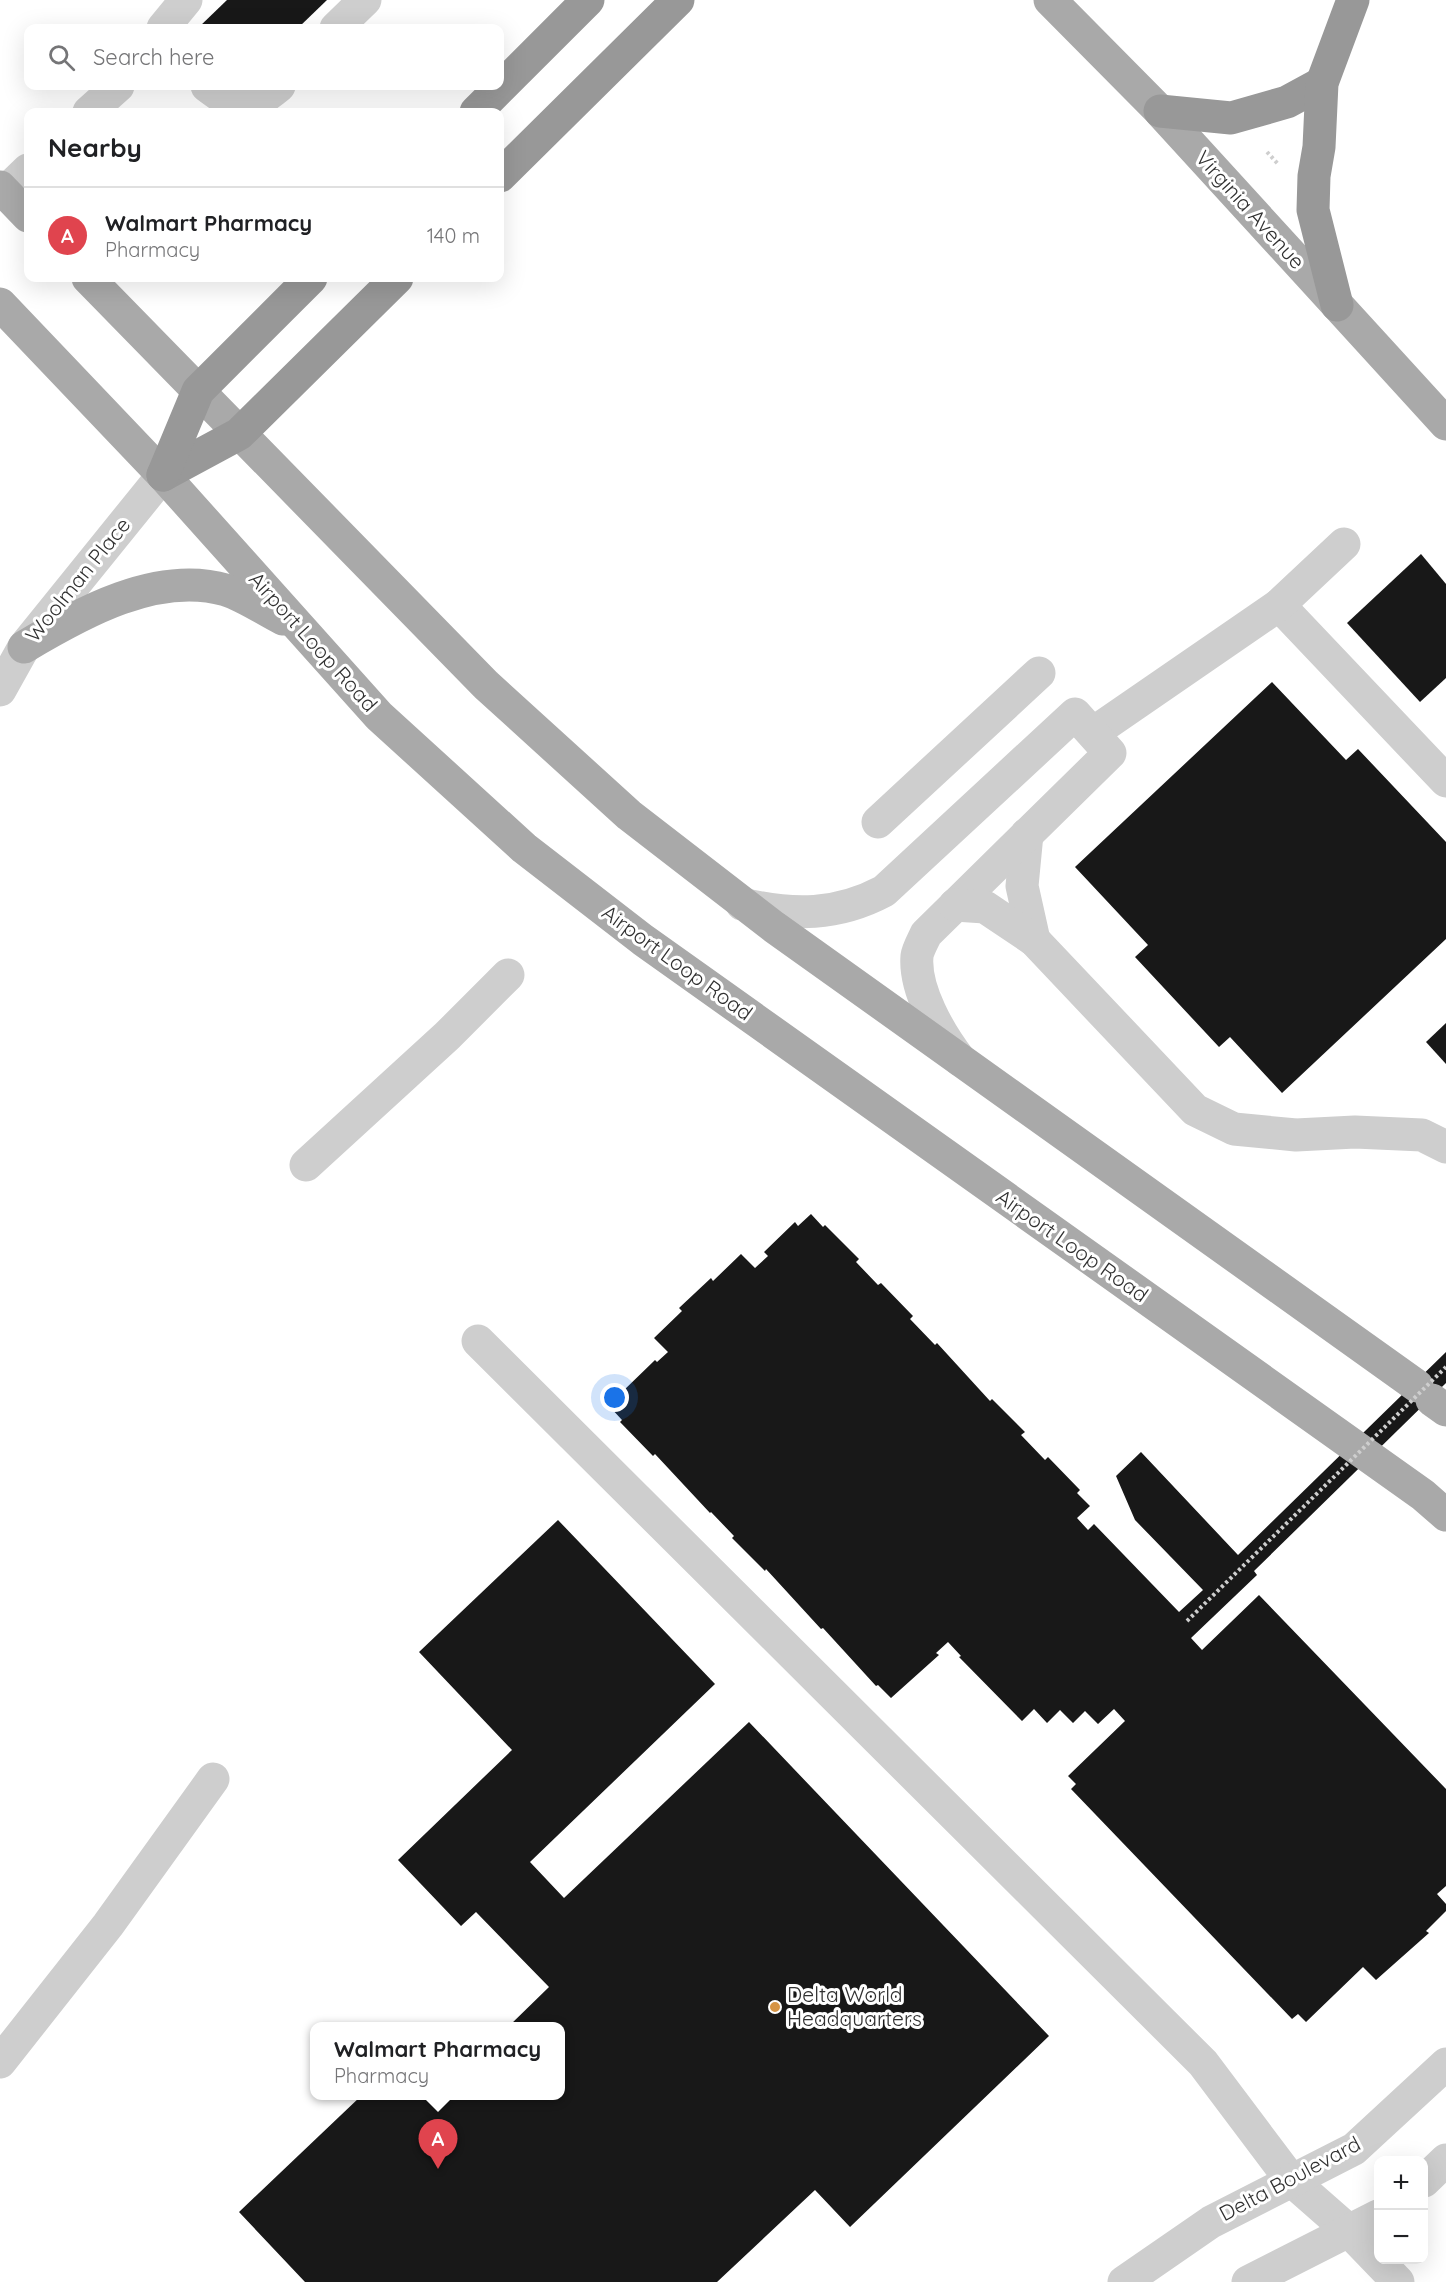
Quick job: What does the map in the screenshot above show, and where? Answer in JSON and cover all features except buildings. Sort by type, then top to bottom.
[{"type":"highway","points":[[504,84],[588,0]]},
{"type":"highway","points":[[504,172],[678,0]]},
{"type":"highway","points":[[1337,305],[1313,210],[1314,176],[1322,83],[1353,0]]},
{"type":"highway","points":[[1160,111],[1231,118],[1287,102],[1322,83]]},
{"type":"highway","points":[[480,108],[498,90]]},
{"type":"highway","points":[[163,475],[198,391],[307,282]]},
{"type":"highway","points":[[163,475],[239,434],[393,282]]},
{"type":"main road","name":"Virginia Avenue","points":[[1050,0],[1160,111],[1446,424]]},
{"type":"main road","points":[[11,183],[24,208]]},
{"type":"main road","points":[[92,282],[486,685],[629,815],[742,903],[1431,1399]]},
{"type":"main road","name":"Airport Loop Road","points":[[0,304],[163,475],[379,716],[524,848],[642,940],[1413,1488],[1446,1515]]},
{"type":"main road","points":[[24,647],[76,617],[136,593],[193,584],[227,591],[300,627]]},
{"type":"street","points":[[166,24],[186,0]]},
{"type":"street","points":[[340,24],[365,0]]},
{"type":"street","points":[[93,108],[114,90]]},
{"type":"street","points":[[213,90],[237,106],[252,105],[273,90]]},
{"type":"street","name":"Woolman Place","points":[[0,690],[24,647],[163,475]]},
{"type":"street","points":[[742,903],[767,910],[797,913],[830,910],[862,903],[885,891],[1093,733],[1279,605],[1344,544]]},
{"type":"street","points":[[1279,605],[1446,781]]},
{"type":"street","points":[[878,822],[1039,673]]},
{"type":"street","points":[[960,1060],[946,1042],[927,1004],[919,977],[917,955],[926,934],[1027,834],[1093,733]]},
{"type":"street","points":[[1027,834],[1022,886],[1034,940]]},
{"type":"street","points":[[955,904],[986,907],[1034,940],[1196,1110],[1234,1129],[1296,1135],[1355,1132],[1422,1135],[1446,1147]]},
{"type":"street","points":[[306,1165],[447,1036],[508,975]]},
{"type":"street","points":[[478,1341],[1203,2063],[1291,2180],[1348,2230],[1398,2282]]},
{"type":"street","points":[[0,2062],[108,1925],[213,1779]]},
{"type":"street","name":"Delta Boulevard","points":[[1124,2282],[1211,2222],[1354,2149],[1446,2064]]},
{"type":"street","points":[[1428,2177],[1446,2160]]},
{"type":"street","points":[[1248,2282],[1374,2218]]},
{"type":"path","points":[[1187,1621],[1446,1367]]},
{"type":"place","name":"Delta World Headquarters","points":[[775,2007]]},
{"type":"place","name":"Walmart Pharmacy","points":[[438,2169]]}]
